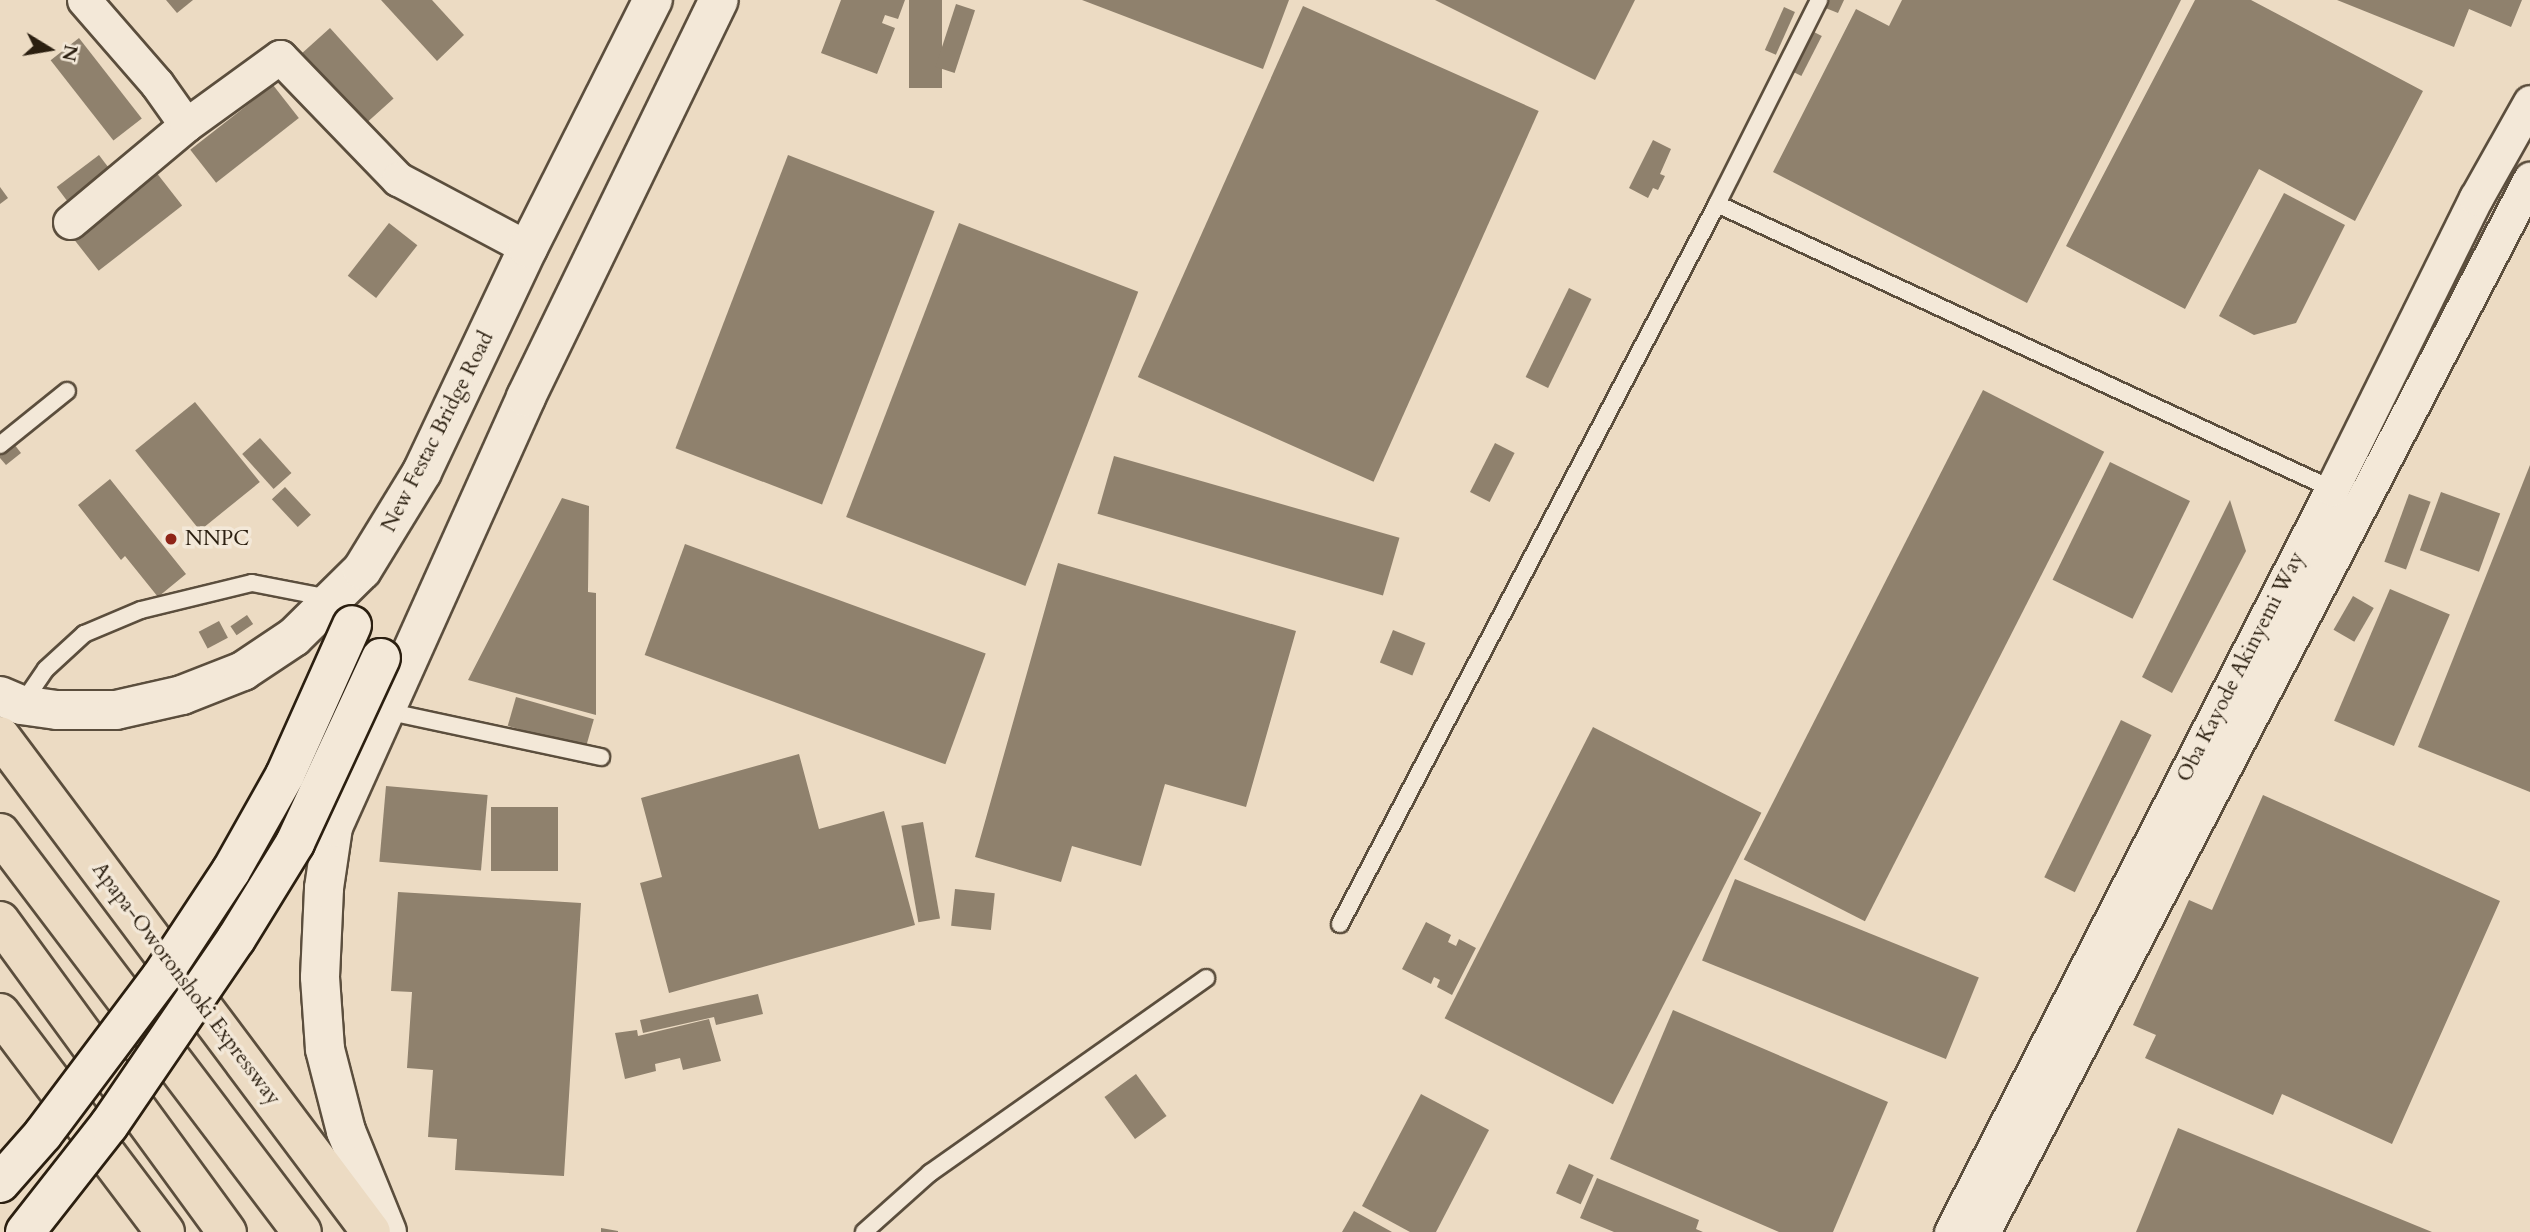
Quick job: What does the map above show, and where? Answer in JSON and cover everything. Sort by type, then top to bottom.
[{"type":"main road","points":[[387,1232],[346,1131],[325,1049],[320,977],[324,888],[334,827],[383,710],[526,397],[719,0]]},
{"type":"main road","points":[[0,1183],[43,1134],[161,977],[231,871],[285,775],[344,612],[430,494],[641,66],[650,7]]},
{"type":"main road","name":"New Festac Bridge Road","points":[[7,712],[116,710],[182,695],[243,671],[294,637],[344,612],[362,570],[422,472],[528,248],[650,7]]},
{"type":"main road","points":[[25,1232],[109,1125],[236,939],[295,843],[452,504],[659,77],[699,42]]},
{"type":"main road","name":"Apapa-Oworonshoki Expressway","points":[[7,712],[371,1232]]},
{"type":"main road","points":[[0,834],[302,1232]]},
{"type":"main road","points":[[0,921],[227,1232]]},
{"type":"main road","points":[[0,1013],[164,1232]]},
{"type":"street","points":[[84,0],[158,84],[186,125]]},
{"type":"street","points":[[70,222],[186,125],[280,57],[398,179],[528,248]]},
{"type":"street","name":"Oba Kayode Akinyemi Way","points":[[1951,1232],[2332,489],[2470,211],[2530,102]]},
{"type":"street","name":"Oba Kayode Akinyemi Way","points":[[1983,1232],[2530,179]]},
{"type":"lane","points":[[1340,925],[1717,204],[1819,0]]},
{"type":"lane","points":[[1717,204],[2332,489]]},
{"type":"lane","points":[[0,445],[66,391]]},
{"type":"lane","points":[[7,712],[46,669],[84,634],[141,610],[252,583],[344,612]]},
{"type":"lane","points":[[383,710],[601,757]]},
{"type":"lane","points":[[864,1232],[930,1173],[1206,978]]},
{"type":"building","points":[[166,0],[193,0],[177,13]]},
{"type":"building","points":[[381,0],[432,0],[464,35],[437,61]]},
{"type":"building","points":[[841,0],[905,0],[898,19],[885,15],[882,23],[895,28],[877,74],[821,53]]},
{"type":"building","points":[[909,0],[942,0],[942,88],[909,88]]},
{"type":"building","points":[[1082,0],[1289,0],[1263,69]]},
{"type":"building","points":[[1435,0],[1635,0],[1595,80]]},
{"type":"building","points":[[1826,0],[1844,0],[1838,13],[1823,7]]},
{"type":"building","points":[[1902,0],[2181,0],[2027,303],[1773,172],[1856,9],[1889,26]]},
{"type":"building","points":[[2195,0],[2251,0],[2423,91],[2355,221],[2259,169],[2185,309],[2066,246]]},
{"type":"building","points":[[2337,0],[2522,0],[2511,27],[2469,9],[2454,47]]},
{"type":"building","points":[[956,4],[975,10],[955,73],[936,67]]},
{"type":"building","points":[[1303,6],[1539,111],[1374,482],[1138,377]]},
{"type":"building","points":[[1784,7],[1795,12],[1776,55],[1765,50]]},
{"type":"building","points":[[330,28],[394,99],[364,125],[300,55]]},
{"type":"building","points":[[1812,31],[1822,36],[1801,76],[1792,71]]},
{"type":"building","points":[[79,38],[142,118],[113,141],[51,60]]},
{"type":"building","points":[[273,85],[299,118],[216,183],[190,150]]},
{"type":"building","points":[[1653,140],[1671,149],[1660,174],[1665,176],[1658,190],[1653,188],[1648,198],[1629,188]]},
{"type":"building","points":[[99,155],[115,176],[72,208],[57,187]]},
{"type":"building","points":[[788,155],[935,211],[822,504],[675,448]]},
{"type":"building","points":[[152,167],[182,206],[99,271],[68,232]]},
{"type":"building","points":[[0,187],[8,198],[0,204]]},
{"type":"building","points":[[2284,193],[2345,225],[2296,323],[2254,335],[2219,316]]},
{"type":"building","points":[[389,223],[417,245],[376,298],[348,276]]},
{"type":"building","points":[[959,223],[1138,292],[1025,586],[846,517]]},
{"type":"building","points":[[1569,288],[1591,299],[1548,388],[1526,377]]},
{"type":"building","points":[[1983,390],[2104,452],[1865,921],[1744,860]]},
{"type":"building","points":[[195,402],[260,482],[200,531],[135,450]]},
{"type":"building","points":[[260,438],[291,473],[274,489],[242,454]]},
{"type":"building","points":[[10,439],[21,453],[6,465],[0,458],[0,448]]},
{"type":"building","points":[[1495,443],[1515,453],[1490,502],[1470,492]]},
{"type":"building","points":[[1114,456],[1399,538],[1383,596],[1097,514]]},
{"type":"building","points":[[2110,462],[2190,501],[2133,619],[2053,580]]},
{"type":"building","points":[[2530,465],[2530,792],[2418,747]]},
{"type":"building","points":[[110,479],[186,574],[158,597],[125,556],[121,560],[78,505]]},
{"type":"building","points":[[285,487],[311,515],[298,527],[272,499]]},
{"type":"building","points":[[2441,492],[2500,514],[2479,572],[2420,550]]},
{"type":"building","points":[[2409,494],[2431,502],[2406,570],[2384,562]]},
{"type":"building","points":[[562,498],[589,506],[588,592],[596,593],[596,715],[468,680]]},
{"type":"building","points":[[2230,500],[2246,551],[2172,693],[2142,677]]},
{"type":"building","points":[[685,544],[986,653],[945,764],[645,655]]},
{"type":"building","points":[[1058,563],[1296,631],[1246,807],[1165,784],[1141,866],[1072,846],[1061,882],[975,857]]},
{"type":"building","points":[[2390,589],[2450,614],[2394,746],[2334,721]]},
{"type":"building","points":[[2353,596],[2374,608],[2354,642],[2334,630]]},
{"type":"building","points":[[247,615],[253,624],[237,635],[230,626]]},
{"type":"building","points":[[219,621],[228,638],[208,649],[199,632]]},
{"type":"building","points":[[1393,630],[1425,643],[1412,676],[1380,662]]},
{"type":"building","points":[[516,697],[594,719],[586,748],[508,726]]},
{"type":"building","points":[[2121,720],[2152,735],[2075,892],[2044,877]]},
{"type":"building","points":[[1593,727],[1761,813],[1613,1104],[1445,1018]]},
{"type":"building","points":[[799,754],[819,829],[884,811],[915,925],[669,993],[640,883],[662,877],[641,798]]},
{"type":"building","points":[[386,786],[488,795],[481,871],[379,862]]},
{"type":"building","points":[[2263,795],[2500,901],[2392,1144],[2282,1094],[2273,1115],[2145,1058],[2156,1035],[2133,1025],[2189,900],[2212,910]]},
{"type":"building","points":[[491,807],[558,807],[558,871],[491,871]]},
{"type":"building","points":[[923,822],[940,919],[918,922],[901,826]]},
{"type":"building","points":[[1735,879],[1979,978],[1946,1059],[1702,961]]},
{"type":"building","points":[[955,889],[995,893],[991,930],[951,926]]},
{"type":"building","points":[[398,892],[581,903],[564,1176],[455,1170],[457,1139],[428,1137],[433,1070],[407,1068],[412,992],[391,991]]},
{"type":"building","points":[[1426,922],[1451,935],[1448,942],[1456,946],[1459,939],[1476,948],[1452,995],[1437,987],[1440,980],[1434,977],[1431,984],[1402,969]]},
{"type":"building","points":[[758,994],[763,1014],[716,1025],[714,1017],[643,1033],[640,1020]]},
{"type":"building","points":[[1673,1010],[1888,1102],[1833,1232],[1779,1232],[1610,1159]]},
{"type":"building","points":[[709,1019],[721,1061],[683,1070],[680,1058],[655,1064],[656,1071],[625,1079],[615,1033],[637,1030],[638,1036]]},
{"type":"building","points":[[1136,1074],[1167,1116],[1135,1139],[1104,1097]]},
{"type":"building","points":[[1421,1094],[1489,1130],[1436,1232],[1410,1232],[1362,1206]]},
{"type":"building","points":[[2178,1128],[2432,1232],[2136,1232]]},
{"type":"building","points":[[1569,1164],[1594,1175],[1581,1204],[1556,1193]]},
{"type":"building","points":[[1597,1178],[1699,1220],[1696,1229],[1703,1232],[1614,1232],[1580,1218]]},
{"type":"building","points":[[1354,1211],[1392,1232],[1342,1232]]},
{"type":"building","points":[[601,1228],[618,1231],[618,1232],[601,1232]]},
{"type":"place","name":"NNPC","points":[[171,539]]}]
